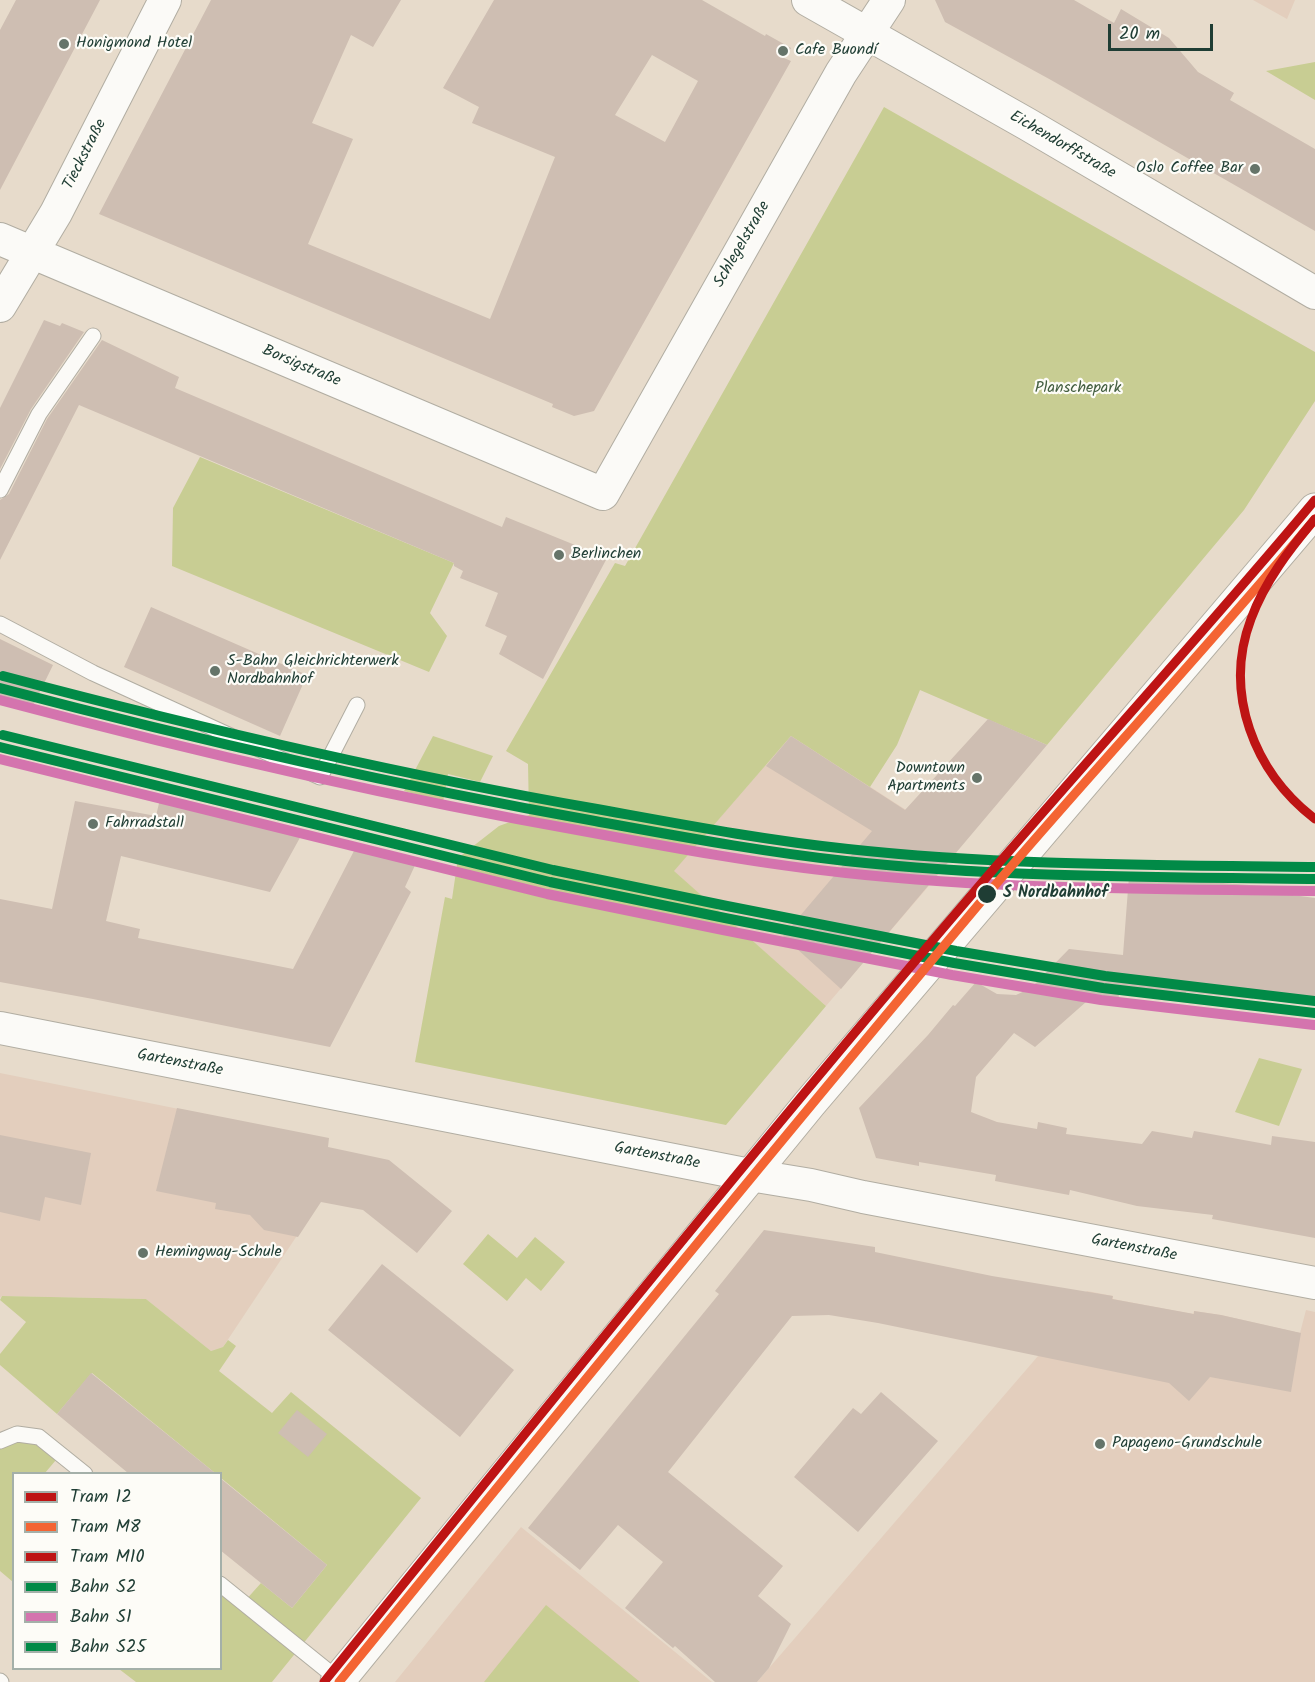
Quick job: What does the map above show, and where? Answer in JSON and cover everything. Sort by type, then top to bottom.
[{"type":"street","name":"Tieckstraße","points":[[0,306],[56,213],[165,0]]},
{"type":"street","name":"Eichendorffstraße","points":[[808,0],[1027,124],[1315,293]]},
{"type":"street","name":"Schlegelstraße","points":[[603,494],[841,73],[889,0]]},
{"type":"street","name":"Borsigstraße","points":[[0,239],[603,494]]},
{"type":"street","points":[[338,1681],[750,1175],[1315,510]]},
{"type":"street","name":"Gartenstraße","points":[[0,1028],[1315,1283]]},
{"type":"lane","points":[[0,490],[39,414],[93,336]]},
{"type":"lane","points":[[0,624],[93,674],[320,777],[357,705]]},
{"type":"lane","points":[[0,1441],[17,1434],[39,1437],[84,1472]]},
{"type":"lane","points":[[222,1586],[338,1681]]},
{"type":"shaded area","points":[[1253,0],[1295,0],[1287,19]]},
{"type":"shaded area","points":[[791,736],[914,815],[957,853],[826,1006],[673,871]]},
{"type":"shaded area","name":"Hemingway-Schule","points":[[0,1073],[328,1139],[314,1210],[223,1347],[211,1351],[146,1299],[2,1296],[0,1298]]},
{"type":"shaded area","name":"Papageno-Grundschule","points":[[1087,1291],[1113,1296],[1113,1299],[1193,1314],[1194,1311],[1221,1315],[1300,1333],[1306,1310],[1315,1312],[1315,1682],[757,1682],[1051,1341],[1051,1334]]},
{"type":"shaded area","points":[[521,1527],[712,1682],[395,1682]]},
{"type":"green space","points":[[1315,62],[1315,100],[1266,71]]},
{"type":"green space","name":"Planschepark","points":[[884,107],[1315,352],[1315,401],[1244,510],[1047,745],[920,690],[897,745],[870,787],[791,736],[674,871],[826,1006],[726,1125],[415,1062],[445,897],[452,899],[458,858],[499,826],[529,815],[528,764],[506,751],[615,563],[625,566]]},
{"type":"green space","points":[[200,457],[454,563],[430,613],[447,636],[429,672],[172,566],[173,508]]},
{"type":"green space","points":[[433,736],[493,756],[480,782],[448,774],[443,802],[404,791]]},
{"type":"green space","points":[[1259,1058],[1302,1069],[1279,1126],[1235,1112]]},
{"type":"green space","points":[[488,1234],[517,1258],[535,1237],[565,1262],[541,1291],[526,1278],[507,1301],[463,1264]]},
{"type":"green space","points":[[2,1296],[146,1299],[211,1351],[223,1347],[228,1340],[236,1346],[219,1371],[272,1413],[291,1392],[421,1498],[272,1682],[136,1682],[120,1670],[222,1670],[222,1585],[244,1602],[261,1583],[292,1608],[327,1565],[222,1479],[222,1472],[214,1472],[92,1373],[57,1414],[0,1365],[0,1354],[26,1322],[0,1300]]},
{"type":"green space","points":[[17,1434],[61,1454],[46,1472],[12,1472],[12,1581],[0,1571],[0,1441]]},
{"type":"green space","points":[[546,1605],[640,1682],[484,1682]]},
{"type":"building","points":[[16,0],[100,0],[0,190],[0,30]]},
{"type":"building","points":[[211,0],[401,0],[373,47],[351,35],[312,123],[353,139],[308,244],[490,319],[555,157],[472,123],[479,107],[443,88],[494,0],[702,0],[791,48],[784,58],[791,61],[594,411],[574,416],[552,407],[553,404],[99,214]],"holes":[[[652,55],[698,81],[665,142],[615,115]]]},
{"type":"building","points":[[935,0],[1074,0],[1114,23],[1121,9],[1169,38],[1198,72],[1234,93],[1230,100],[1315,149],[1315,231],[945,22]]},
{"type":"building","points":[[44,320],[60,326],[62,323],[84,332],[31,409],[0,469],[0,408]]},
{"type":"building","points":[[102,340],[179,377],[175,388],[502,527],[506,517],[607,558],[543,679],[499,654],[507,636],[485,626],[498,593],[460,578],[463,571],[454,566],[454,563],[79,405],[0,560],[0,500],[9,494],[47,419]]},
{"type":"building","name":"S-Bahn Gleichrichterwerk Nordbahnhof","points":[[151,607],[307,675],[280,736],[124,667]]},
{"type":"building","points":[[0,639],[53,665],[30,712],[0,698]]},
{"type":"building","points":[[988,719],[1047,745],[841,989],[783,936],[872,831],[766,766],[791,736],[905,810]]},
{"type":"building","points":[[160,799],[302,834],[270,892],[121,856],[106,921],[140,929],[138,938],[293,969],[356,847],[417,861],[405,887],[411,892],[330,1047],[0,982],[0,899],[52,909],[75,801],[156,816]]},
{"type":"building","points":[[1129,876],[1263,886],[1262,891],[1315,898],[1315,997],[1253,991],[1253,999],[1186,992],[1185,1001],[1119,994],[1118,1004],[1086,1002],[1035,1047],[1014,1033],[976,1077],[971,1112],[997,1122],[1037,1129],[1038,1122],[1067,1128],[1066,1134],[1142,1144],[1152,1131],[1192,1138],[1194,1131],[1271,1145],[1272,1136],[1315,1142],[1315,1238],[1212,1219],[1213,1215],[1137,1206],[1070,1190],[1069,1195],[995,1181],[996,1175],[919,1162],[919,1166],[876,1158],[859,1108],[976,982],[997,994],[1016,995],[1031,988],[1069,949],[1123,955]]},
{"type":"building","points":[[177,1108],[329,1138],[328,1147],[389,1160],[452,1211],[417,1253],[363,1210],[321,1202],[298,1237],[264,1230],[250,1215],[215,1209],[216,1203],[156,1191]]},
{"type":"building","points":[[0,1135],[91,1153],[81,1205],[45,1197],[40,1221],[0,1212]]},
{"type":"building","points":[[764,1230],[875,1247],[875,1252],[992,1276],[1113,1296],[1112,1299],[1194,1314],[1194,1311],[1221,1315],[1301,1333],[1291,1392],[1210,1377],[1189,1401],[1169,1383],[878,1323],[829,1315],[792,1316],[668,1472],[783,1566],[758,1596],[791,1624],[769,1668],[757,1682],[715,1682],[675,1646],[673,1648],[625,1608],[663,1562],[618,1525],[580,1570],[528,1528],[719,1294],[715,1291]]},
{"type":"building","points":[[382,1264],[514,1370],[460,1437],[328,1330]]},
{"type":"building","points":[[91,1373],[214,1472],[127,1472],[57,1414]]},
{"type":"building","points":[[881,1392],[938,1441],[858,1532],[794,1477],[853,1408],[861,1414]]},
{"type":"building","points":[[297,1410],[327,1434],[308,1457],[278,1433]]},
{"type":"building","points":[[222,1480],[327,1565],[292,1608],[222,1552]]},
{"type":"tram line","name":"12","points":[[324,1682],[646,1285],[891,989],[1315,500]]},
{"type":"tram line","name":"M8","points":[[339,1682],[979,904],[1315,519]]},
{"type":"tram line","name":"M10","points":[[1315,519],[1278,566],[1263,592],[1251,619],[1243,647],[1241,675],[1243,702],[1250,729],[1261,755],[1275,778],[1315,819]]},
{"type":"rail line","name":"S25","points":[[3,676],[224,732],[447,781],[690,826],[785,841],[906,855],[1023,862],[1315,867]]},
{"type":"rail line","name":"S2","points":[[0,688],[148,726],[371,777],[595,821],[783,853],[905,867],[1022,874],[1315,879]]},
{"type":"rail line","name":"S1","points":[[0,700],[146,738],[366,789],[685,850],[782,865],[905,879],[1022,886],[1315,891]]},
{"type":"rail line","name":"S25","points":[[3,735],[553,870],[727,906],[956,951],[1105,976],[1315,1001]]},
{"type":"rail line","name":"S2","points":[[0,747],[550,882],[725,918],[954,963],[1103,988],[1315,1013]]},
{"type":"rail line","name":"S1","points":[[0,759],[547,894],[723,930],[952,975],[1101,1000],[1314,1025]]},
{"type":"place","name":"Honigmond Hotel","points":[[64,44]]},
{"type":"place","name":"Cafe Buondí","points":[[783,51]]},
{"type":"place","name":"Oslo Coffee Bar","points":[[1255,169]]},
{"type":"place","name":"Berlinchen","points":[[559,555]]},
{"type":"place","name":"S-Bahn Gleichrichterwerk Nordbahnhof","points":[[215,671]]},
{"type":"place","name":"Downtown Apartments","points":[[977,778]]},
{"type":"place","name":"Fahrradstall","points":[[93,824]]},
{"type":"place","name":"S Nordbahnhof","points":[[987,894]]},
{"type":"place","name":"Hemingway-Schule","points":[[143,1253]]},
{"type":"place","name":"Papageno-Grundschule","points":[[1100,1444]]}]
